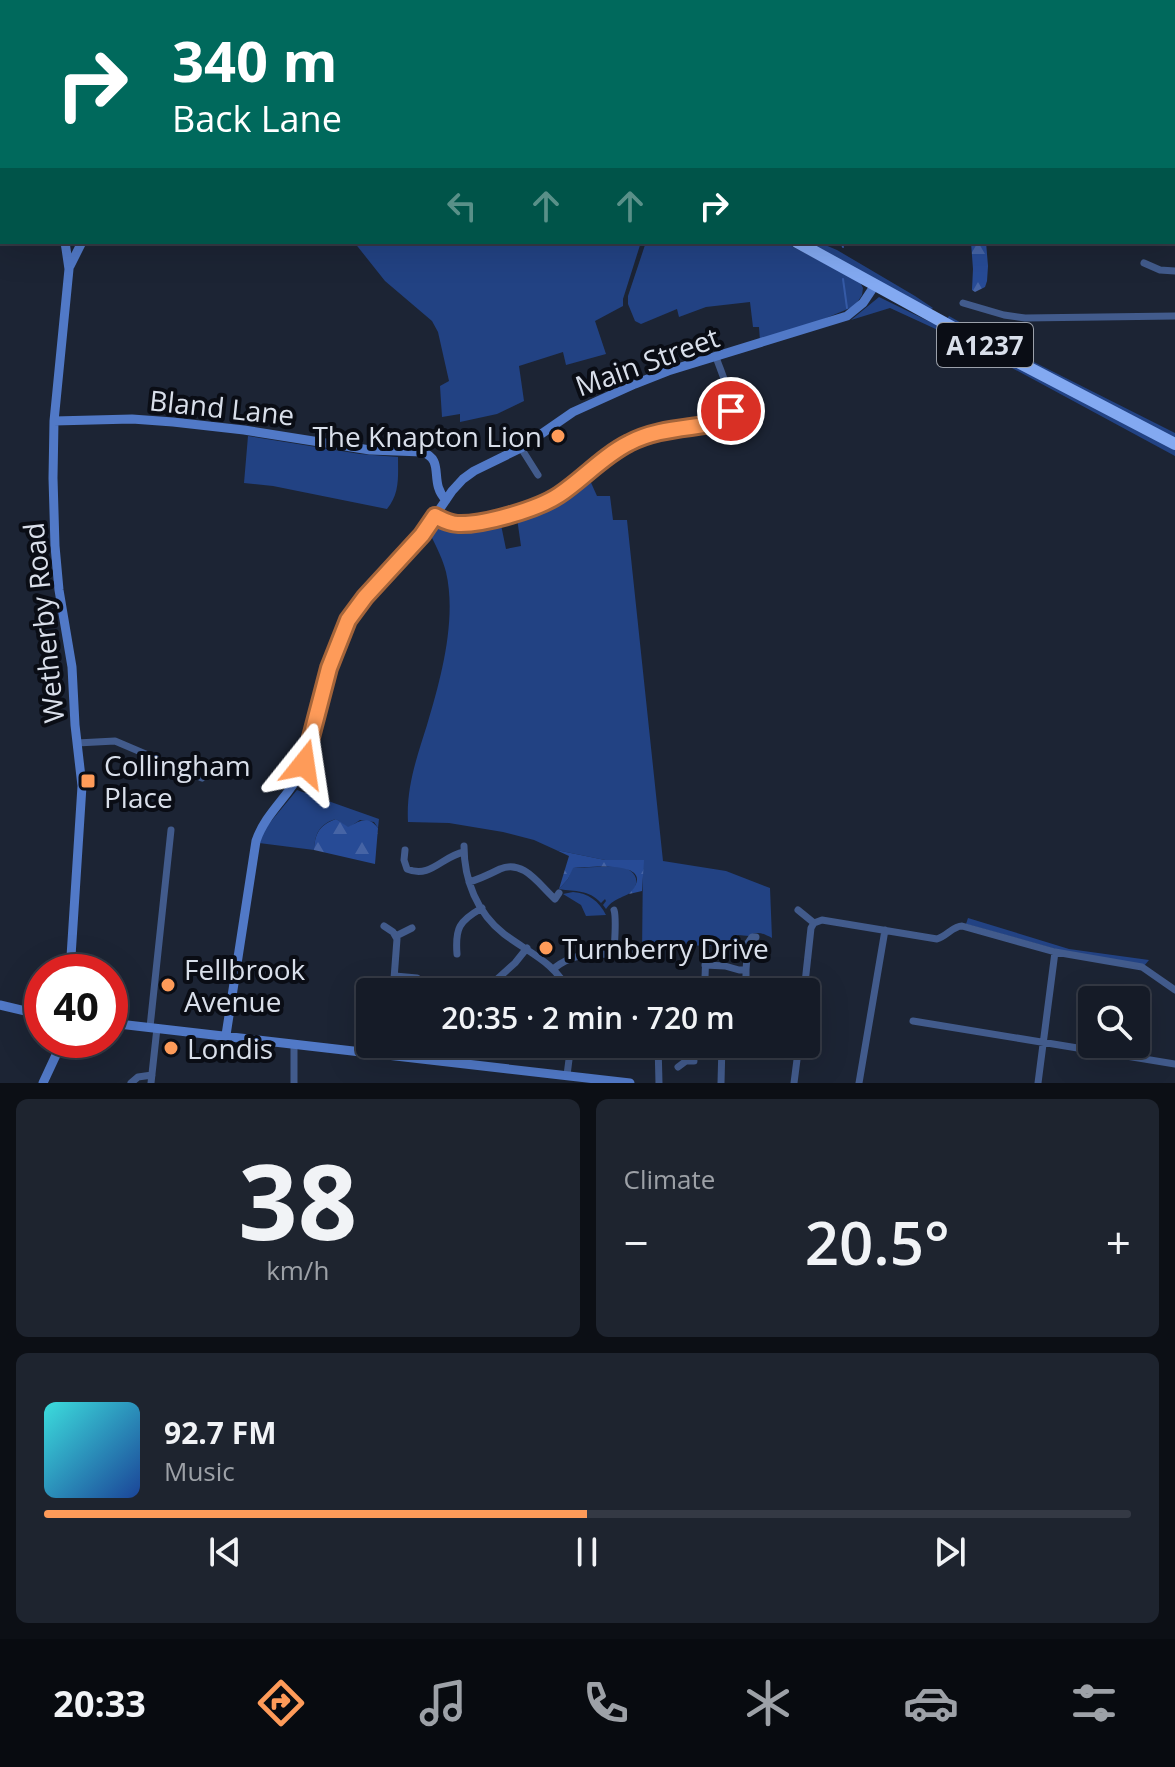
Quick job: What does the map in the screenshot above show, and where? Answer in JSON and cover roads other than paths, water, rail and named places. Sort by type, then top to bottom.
[{"type":"highway","name":"A1237","points":[[801,244],[1175,444]]},
{"type":"street","name":"Wetherby Road","points":[[65,244],[69,269]]},
{"type":"street","name":"Wetherby Road","points":[[71,954],[82,794],[72,667],[59,590],[53,491],[54,421],[69,269],[81,244]]},
{"type":"street","points":[[1144,263],[1160,270],[1175,271]]},
{"type":"street","name":"Main Street","points":[[226,1035],[256,841],[263,824],[301,772],[329,668],[343,629],[365,597],[417,541],[458,484],[469,474],[521,448],[561,419],[654,376],[847,316],[863,303],[875,285]]},
{"type":"street","points":[[963,303],[1025,318],[1175,316]]},
{"type":"street","points":[[435,516],[463,524],[499,518],[535,507],[563,493],[604,459],[631,442],[657,432],[729,419],[730,401],[716,357]]},
{"type":"street","name":"Bland Lane","points":[[54,421],[132,419],[173,422],[370,450],[422,452],[430,455],[436,464],[437,489],[446,500]]},
{"type":"street","points":[[521,448],[538,475]]},
{"type":"street","points":[[533,466],[542,460]]},
{"type":"street","points":[[77,743],[115,741],[202,778]]},
{"type":"street","points":[[131,1083],[138,1077],[152,1079],[153,1028],[171,830]]},
{"type":"street","points":[[405,850],[405,870],[413,872],[436,867],[464,849],[469,882],[482,908],[498,929],[527,948],[561,978]]},
{"type":"street","points":[[469,882],[505,867],[519,867],[556,898]]},
{"type":"street","points":[[458,948],[456,938],[459,927],[482,908]]},
{"type":"street","points":[[614,910],[614,955]]},
{"type":"street","points":[[798,910],[814,923]]},
{"type":"street","points":[[805,978],[810,933],[814,923],[822,920],[937,939],[962,926],[1055,952],[1142,967],[1175,990]]},
{"type":"street","points":[[384,926],[396,936],[398,945],[395,976],[417,978]]},
{"type":"street","points":[[396,936],[412,928]]},
{"type":"street","points":[[859,1083],[885,930]]},
{"type":"street","points":[[746,978],[748,943],[756,937]]},
{"type":"street","points":[[497,978],[527,948]]},
{"type":"street","points":[[705,978],[706,948]]},
{"type":"street","points":[[1038,1083],[1055,952]]},
{"type":"street","points":[[553,969],[567,959],[583,954],[638,953]]},
{"type":"street","points":[[705,965],[746,970]]},
{"type":"street","points":[[0,1005],[24,1011]]},
{"type":"street","points":[[913,1021],[1175,1064]]},
{"type":"street","points":[[128,1025],[294,1044],[356,1047]]},
{"type":"street","points":[[294,1044],[294,1083]]},
{"type":"street","points":[[43,1083],[55,1058]]},
{"type":"street","points":[[447,1058],[630,1083]]},
{"type":"street","points":[[567,1075],[569,1058]]},
{"type":"street","points":[[658,1058],[659,1083]]},
{"type":"street","points":[[678,1067],[690,1061],[689,1058]]},
{"type":"street","points":[[721,1083],[722,1058]]},
{"type":"street","points":[[794,1083],[797,1058]]},
{"type":"waterway","points":[[843,279],[847,308]]},
{"type":"place","name":"The Knapton Lion","points":[[558,436]]},
{"type":"place","name":"Collingham Place","points":[[88,781]]},
{"type":"place","name":"Turnberry Drive","points":[[546,948]]},
{"type":"place","name":"Fellbrook Avenue","points":[[168,985]]},
{"type":"place","name":"Londis","points":[[171,1048]]}]
